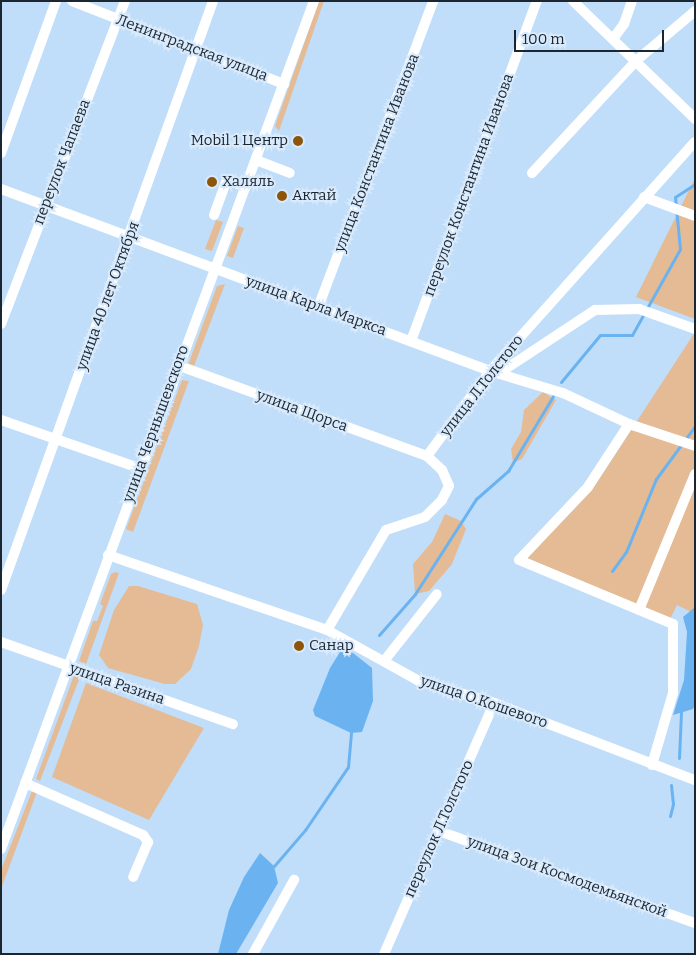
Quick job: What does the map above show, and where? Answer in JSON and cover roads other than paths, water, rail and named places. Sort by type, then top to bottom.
[{"type":"street","points":[[1,153],[56,1]]},
{"type":"street","name":"Ленинградская улица","points":[[72,1],[284,84]]},
{"type":"street","name":"переулок Чапаева","points":[[1,324],[45,205],[125,1]]},
{"type":"street","name":"улица 40 лет Октября","points":[[1,590],[213,1]]},
{"type":"street","name":"улица Чернышевского","points":[[1,849],[177,365],[246,187],[314,1]]},
{"type":"street","name":"улица Константина Иванова","points":[[319,305],[433,1]]},
{"type":"street","name":"переулок Константина Иванова","points":[[411,341],[537,1]]},
{"type":"street","points":[[574,1],[695,119]]},
{"type":"street","points":[[614,39],[624,24],[632,1]]},
{"type":"street","points":[[532,173],[636,60],[695,11]]},
{"type":"street","name":"улица Л.Толстого","points":[[427,456],[644,197],[695,142]]},
{"type":"street","points":[[256,160],[290,172]]},
{"type":"street","points":[[214,215],[227,180],[246,187]]},
{"type":"street","name":"улица Карла Маркса","points":[[1,189],[496,372],[563,392],[629,424],[686,443]]},
{"type":"street","points":[[644,197],[695,216]]},
{"type":"street","points":[[496,372],[595,310],[638,309],[695,329]]},
{"type":"street","name":"улица Щорса","points":[[177,365],[427,456]]},
{"type":"street","points":[[1,420],[140,468]]},
{"type":"street","points":[[629,424],[588,487],[519,560],[673,624],[673,693],[652,765]]},
{"type":"street","points":[[327,630],[386,530],[425,517],[442,500],[449,486],[442,470],[427,456]]},
{"type":"street","points":[[639,610],[695,474]]},
{"type":"street","name":"улица О.Кошевого","points":[[108,555],[327,630],[419,681],[494,703],[695,780]]},
{"type":"street","points":[[384,660],[437,594]]},
{"type":"street","name":"улица Разина","points":[[1,642],[232,724]]},
{"type":"street","name":"переулок Л.Толстого","points":[[384,954],[494,703]]},
{"type":"street","points":[[25,784],[143,835],[148,842],[133,877]]},
{"type":"street","name":"улица Зои Космодемьянской","points":[[439,831],[695,923]]},
{"type":"street","points":[[253,954],[294,880]]},
{"type":"water","points":[[695,607],[695,705],[693,709],[673,715],[684,680],[687,632],[683,617]]},
{"type":"water","points":[[340,652],[353,653],[372,668],[373,701],[362,732],[351,733],[315,716],[313,710],[330,668]]},
{"type":"water","points":[[260,853],[274,866],[278,883],[236,954],[218,954],[229,910],[244,877]]},
{"type":"waterway","points":[[561,382],[600,335],[632,335],[680,249],[675,197],[695,184]]},
{"type":"waterway","points":[[379,635],[415,594],[476,499],[508,471],[553,396]]},
{"type":"waterway","points":[[612,571],[626,552],[656,479],[695,426]]},
{"type":"waterway","points":[[679,758],[681,712]]},
{"type":"waterway","points":[[274,866],[305,830],[348,767],[351,733]]},
{"type":"waterway","points":[[670,816],[673,804],[671,785]]},
{"type":"place","name":"Mobil 1 Центр","points":[[298,141]]},
{"type":"place","name":"Халяль","points":[[212,182]]},
{"type":"place","name":"Актай","points":[[282,196]]},
{"type":"place","name":"Санар","points":[[299,646]]}]
